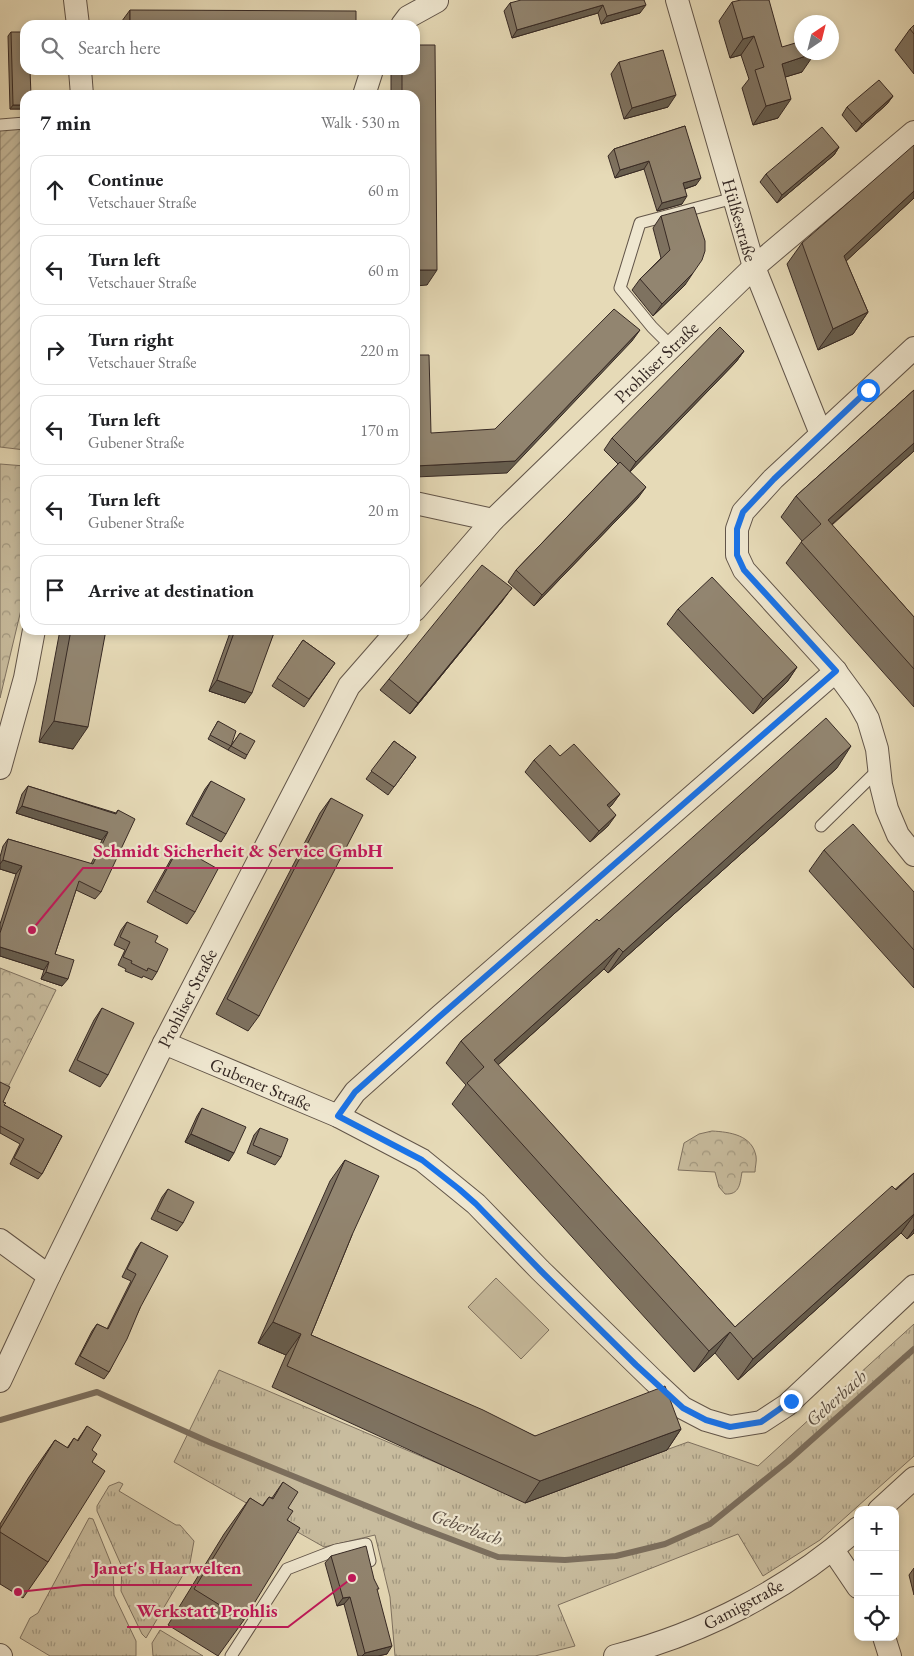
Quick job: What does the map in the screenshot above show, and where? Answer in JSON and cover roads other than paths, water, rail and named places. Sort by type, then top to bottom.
[{"type":"street","points":[[75,0],[77,20]]},
{"type":"street","name":"Hülßestraße","points":[[677,0],[754,267],[821,434]]},
{"type":"street","points":[[406,20],[438,1]]},
{"type":"street","points":[[80,75],[82,90]]},
{"type":"street","points":[[366,90],[370,75]]},
{"type":"street","name":"Prohliser Straße","points":[[420,604],[493,520],[754,267],[914,132]]},
{"type":"street","points":[[914,348],[774,479],[743,512],[737,529],[737,555],[744,570],[836,671],[868,719],[877,749],[881,785],[887,809],[898,835],[914,855]]},
{"type":"street","points":[[420,504],[493,520]]},
{"type":"street","points":[[0,768],[25,678],[33,635]]},
{"type":"street","name":"Prohliser Straße","points":[[1,1376],[164,1043],[349,686],[394,635]]},
{"type":"street","points":[[338,1116],[355,1092],[836,671]]},
{"type":"street","name":"Gubener Straße","points":[[164,1043],[338,1116],[407,1150],[422,1160],[476,1204],[540,1270],[683,1408],[706,1420],[730,1427],[761,1422],[791,1401],[914,1286]]},
{"type":"street","points":[[0,1240],[49,1276]]},
{"type":"street","points":[[884,1506],[913,1481]]},
{"type":"street","name":"Gamigstraße","points":[[615,1656],[650,1647],[702,1626],[754,1601],[810,1568],[854,1532]]},
{"type":"street","points":[[833,1550],[854,1581]]},
{"type":"street","points":[[885,1641],[890,1656]]},
{"type":"lane","points":[[0,125],[20,123]]},
{"type":"lane","points":[[672,347],[652,328],[620,288],[640,223],[734,198]]},
{"type":"lane","points":[[821,826],[879,769]]},
{"type":"lane","points":[[231,1656],[287,1569],[336,1550],[366,1544],[372,1569]]},
{"type":"waterway","name":"Geberbach","points":[[0,1420],[97,1392],[209,1442],[416,1526],[498,1557],[565,1560],[616,1556],[665,1544],[710,1524],[788,1461],[914,1349]]},
{"type":"place","name":"Schmidt Sicherheit & Service GmbH","points":[[32,930]]},
{"type":"place","name":"Werkstatt Prohlis","points":[[352,1578]]},
{"type":"place","name":"Janet's Haarwelten","points":[[18,1592]]}]
